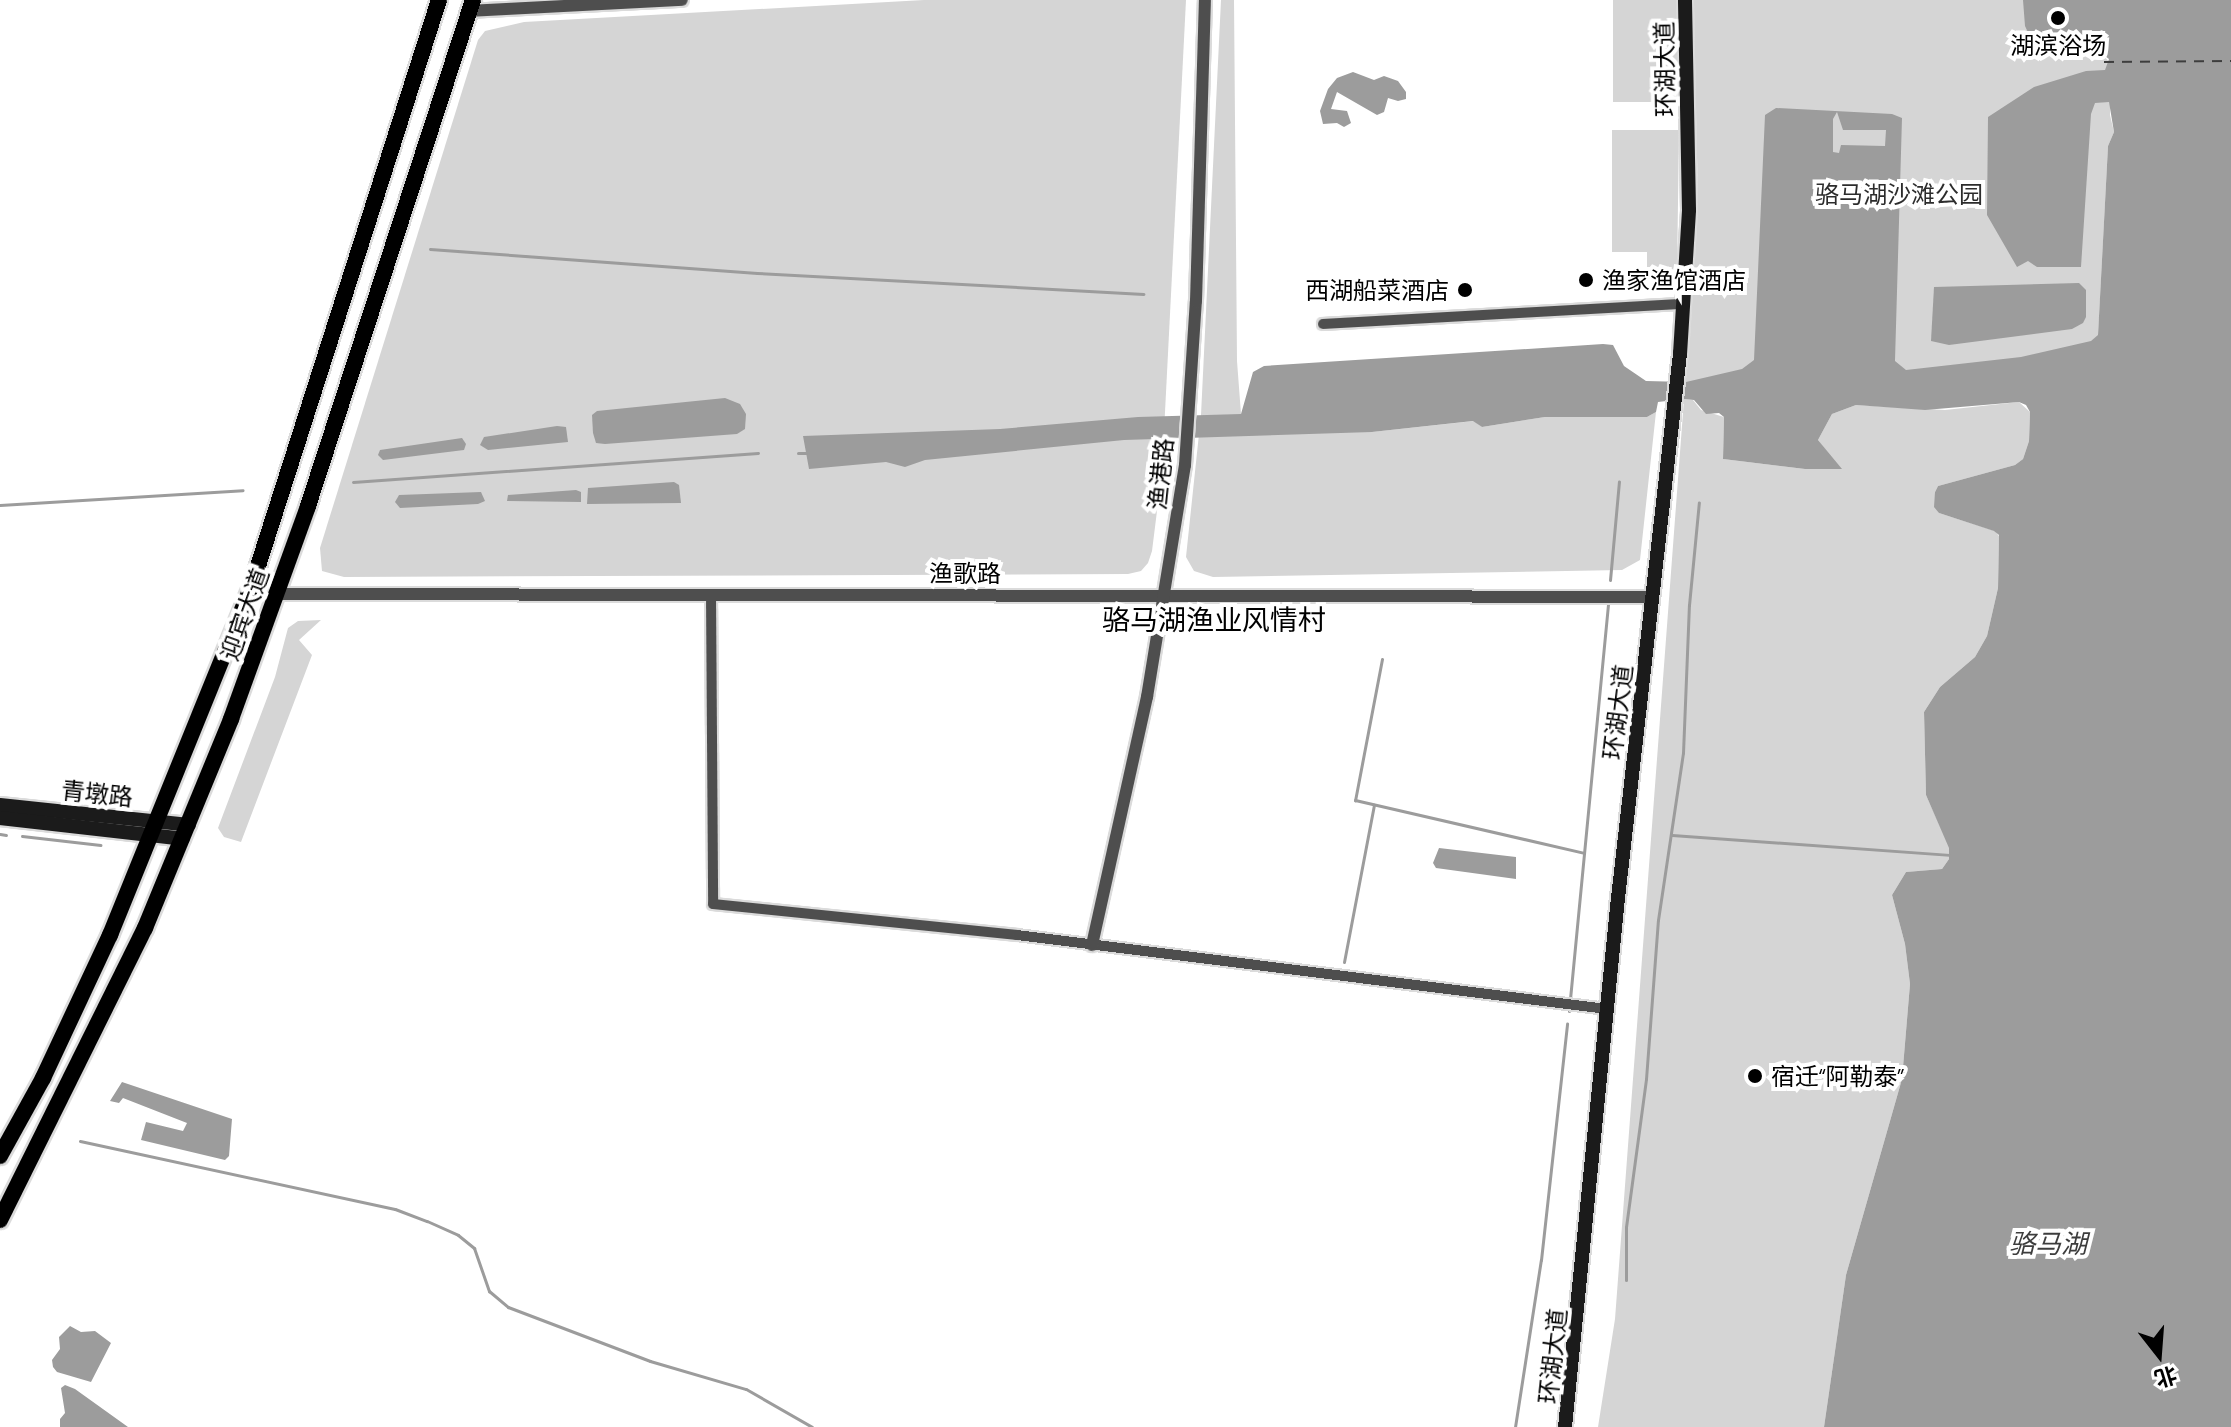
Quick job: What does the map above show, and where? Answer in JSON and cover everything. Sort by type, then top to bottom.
[{"type":"highway","name":"迎宾大道","points":[[0,1156],[43,1078],[155,828],[250,591],[439,0]]},
{"type":"highway","name":"迎宾大道","points":[[0,1220],[103,1019],[186,832],[277,594],[471,6]]},
{"type":"main road","name":"环湖大道","points":[[1565,1427],[1607,1009],[1680,354],[1689,210],[1685,0]]},
{"type":"main road","name":"青墩路","points":[[0,805],[186,832]]},
{"type":"main road","name":"青墩路","points":[[0,818],[155,828]]},
{"type":"street","points":[[471,6],[682,0]]},
{"type":"street","name":"渔港路","points":[[1092,945],[1147,697],[1185,465],[1195,315],[1205,0]]},
{"type":"street","points":[[1323,324],[1683,304]]},
{"type":"street","name":"渔歌路","points":[[277,594],[1653,597]]},
{"type":"street","points":[[711,595],[713,904],[1092,945],[1607,1009]]},
{"type":"green space","points":[[924,0],[1186,0],[1162,471],[1152,551],[1141,571],[1128,574],[344,577],[322,571],[320,548],[478,40],[485,31],[524,22]]},
{"type":"green space","points":[[1221,0],[1234,0],[1237,361],[1241,414],[1325,432],[1372,432],[1474,421],[1482,427],[1545,417],[1647,417],[1656,412],[1640,560],[1622,570],[1213,577],[1194,571],[1186,557],[1201,415]]},
{"type":"green space","points":[[1613,0],[1677,0],[1677,102],[1613,102]]},
{"type":"green space","name":"骆马湖沙滩公园","points":[[1693,0],[2092,0],[2097,48],[2110,63],[2110,115],[2114,132],[2108,146],[2098,336],[2092,355],[1940,388],[1685,382],[1698,196]]},
{"type":"green space","points":[[1612,130],[1679,130],[1677,276],[1647,276],[1647,252],[1612,252]]},
{"type":"green space","points":[[1684,399],[1693,400],[1701,410],[1724,417],[1723,459],[1805,469],[1840,469],[1818,440],[1832,414],[1856,405],[1945,410],[2019,402],[2030,412],[2029,441],[2023,459],[2015,465],[1938,486],[1935,492],[1939,513],[1995,531],[1999,536],[1998,588],[1987,636],[1975,657],[1940,687],[1924,712],[1926,795],[1950,848],[1949,859],[1942,869],[1906,872],[1892,895],[1905,944],[1910,984],[1902,1079],[1846,1275],[1824,1427],[1598,1427],[1615,1319]]},
{"type":"green space","points":[[321,620],[299,640],[312,655],[241,842],[224,837],[218,828],[275,677],[288,628],[298,621]]},
{"type":"water","name":"骆马湖","points":[[2023,0],[2231,0],[2231,1427],[1824,1427],[1846,1275],[1902,1079],[1910,984],[1905,944],[1892,895],[1906,872],[1942,869],[1949,859],[1949,848],[1926,795],[1924,712],[1940,687],[1975,657],[1987,636],[1998,588],[1999,535],[1939,513],[1934,507],[1935,492],[1938,486],[2015,465],[2023,459],[2029,441],[2030,412],[2026,405],[2019,402],[1925,410],[1856,405],[1832,414],[1818,440],[1842,469],[1805,469],[1723,459],[1724,417],[1719,413],[1706,414],[1694,400],[1684,399],[1658,402],[1656,412],[1647,417],[1545,417],[1482,427],[1473,421],[1372,432],[1124,440],[925,460],[905,467],[886,462],[809,469],[803,436],[1000,429],[1138,417],[1241,414],[1253,372],[1264,366],[1603,344],[1613,345],[1624,366],[1646,381],[1686,382],[1742,369],[1754,360],[1765,115],[1776,108],[1892,114],[1902,118],[1895,361],[1906,370],[2021,357],[2091,341],[2098,335],[2108,146],[2114,132],[2109,102],[2095,103],[2091,114],[2081,267],[2037,267],[2028,261],[2017,267],[1987,215],[1988,117],[2034,87],[2086,71],[2105,70],[2109,59],[2090,45],[2032,41],[2025,26]],"holes":[[[1837,112],[1843,130],[1886,130],[1885,146],[1841,145],[1839,153],[1833,152],[1833,119]]]},
{"type":"water","points":[[1353,72],[1374,80],[1384,76],[1398,81],[1406,92],[1406,99],[1398,101],[1388,98],[1384,112],[1377,115],[1337,92],[1331,109],[1347,111],[1351,123],[1344,127],[1337,123],[1323,124],[1320,111],[1328,89],[1337,78]]},
{"type":"water","points":[[2079,283],[2086,290],[2086,317],[2083,323],[2072,329],[1949,345],[1931,341],[1934,287]]},
{"type":"water","points":[[725,398],[740,404],[746,414],[745,429],[737,434],[596,443],[592,415],[597,411]]},
{"type":"water","points":[[566,427],[568,442],[488,450],[480,445],[484,437]]},
{"type":"water","points":[[462,438],[466,444],[464,450],[383,460],[378,455],[380,450]]},
{"type":"water","points":[[674,482],[679,485],[681,503],[587,504],[588,488]]},
{"type":"water","points":[[481,492],[485,501],[478,504],[400,508],[395,502],[399,495]]},
{"type":"water","points":[[581,492],[581,502],[507,501],[508,495]]},
{"type":"water","points":[[1439,848],[1516,857],[1516,879],[1436,868],[1433,863]]},
{"type":"water","points":[[122,1082],[232,1119],[229,1156],[225,1160],[141,1140],[146,1122],[183,1131],[187,1123],[123,1098],[119,1103],[110,1101]]},
{"type":"water","points":[[70,1326],[81,1332],[95,1331],[111,1343],[91,1382],[57,1372],[53,1367],[52,1360],[60,1349],[59,1337]]},
{"type":"water","points":[[65,1385],[128,1427],[60,1427],[60,1419],[65,1413],[61,1388]]},
{"type":"waterway","points":[[430,249],[757,273],[1143,294]]},
{"type":"waterway","points":[[353,482],[758,453]]},
{"type":"waterway","points":[[798,453],[806,453]]},
{"type":"waterway","points":[[1610,580],[1619,481]]},
{"type":"waterway","points":[[0,505],[243,490]]},
{"type":"waterway","points":[[1626,1280],[1626,1227],[1646,1079],[1658,920],[1683,753],[1689,605],[1699,502]]},
{"type":"waterway","points":[[1570,999],[1608,601]]},
{"type":"waterway","points":[[1382,659],[1355,800],[1584,853]]},
{"type":"waterway","points":[[1344,962],[1374,805]]},
{"type":"waterway","points":[[0,834],[6,835]]},
{"type":"waterway","points":[[1672,835],[1949,855]]},
{"type":"waterway","points":[[22,836],[100,845]]},
{"type":"waterway","points":[[1515,1427],[1541,1260],[1567,1023]]},
{"type":"waterway","points":[[80,1141],[395,1209],[427,1221],[458,1235],[474,1248],[489,1291],[508,1307],[650,1361],[746,1389],[812,1427]]},
{"type":"ferry route","points":[[2104,62],[2231,61]]},
{"type":"place","name":"湖滨浴场","points":[[2058,18]]},
{"type":"place","name":"渔家渔馆酒店","points":[[1586,280]]},
{"type":"place","name":"西湖船菜酒店","points":[[1465,290]]},
{"type":"place","name":"宿迁“阿勒泰”","points":[[1755,1076]]},
{"type":"district","name":"骆马湖渔业风情村","points":[[1214,619]]}]
